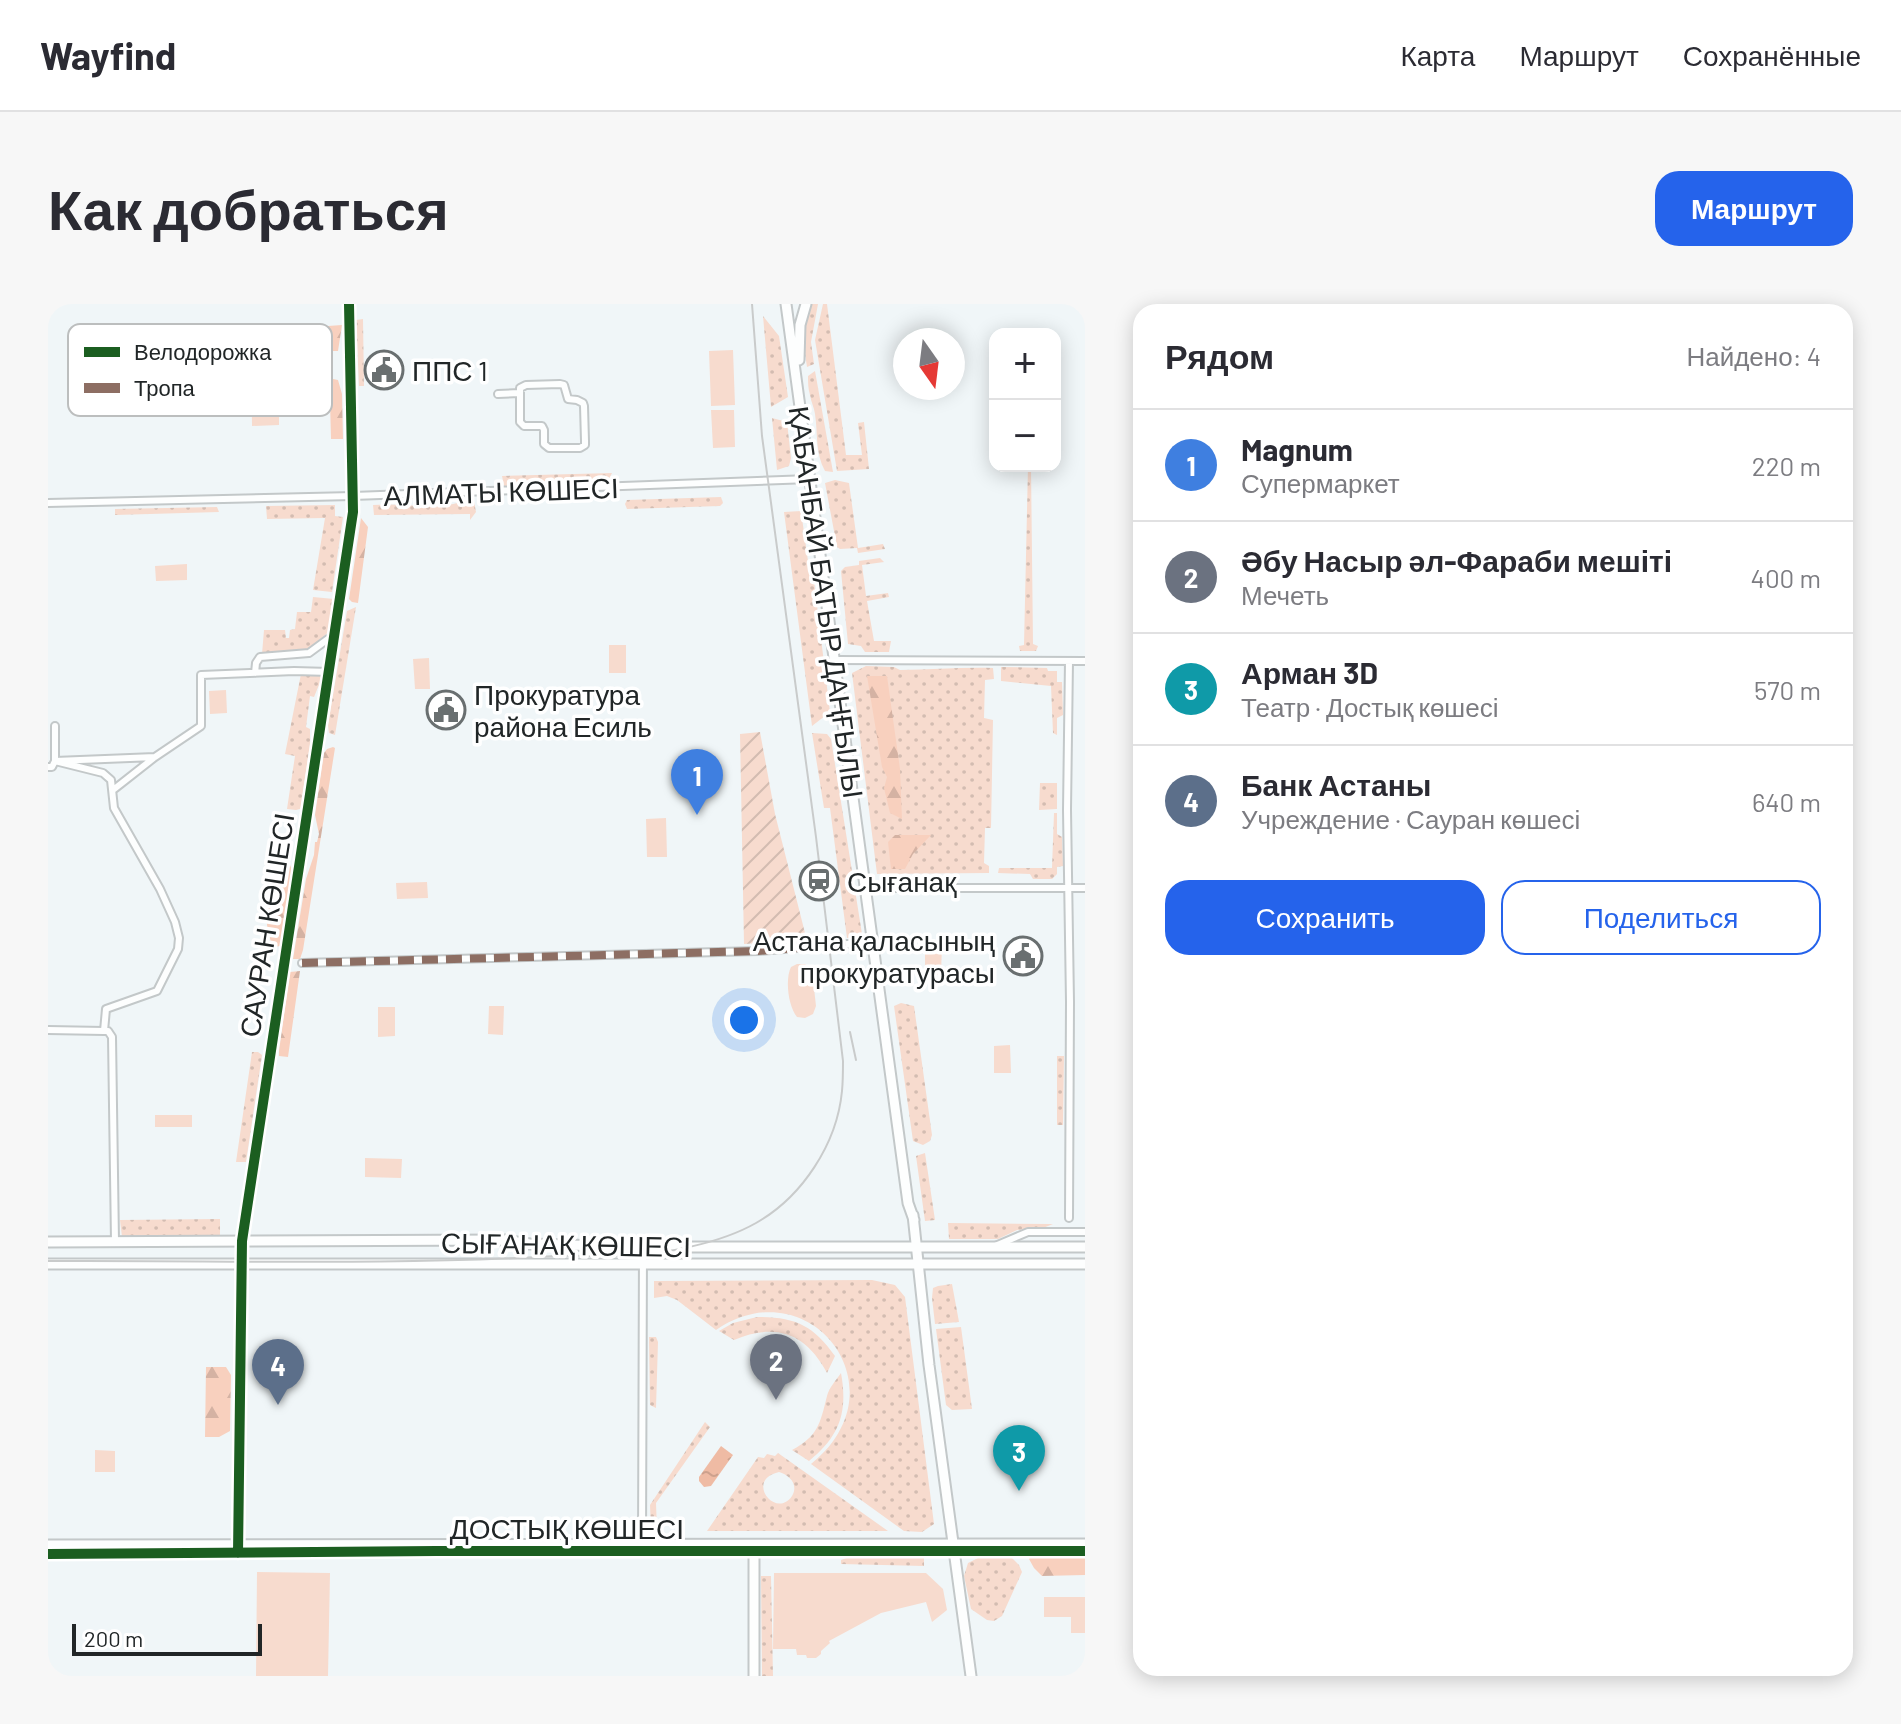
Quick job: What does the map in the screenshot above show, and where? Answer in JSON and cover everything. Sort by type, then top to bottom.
[{"type":"main road","name":"САУРАН КӨШЕСІ","points":[[238,1549],[242,1241],[353,512],[349,304]]},
{"type":"main road","name":"ҚАБАНБАЙ БАТЫР ДАҢҒЫЛЫ","points":[[786,304],[908,1203],[914,1220]]},
{"type":"main road","points":[[798,387],[800,325],[806,304]]},
{"type":"main road","name":"ҚАБАНБАЙ БАТЫР ДАҢҒЫЛЫ","points":[[868,901],[872,906],[883,984],[914,1220],[929,1365],[971,1676]]},
{"type":"main road","name":"СЫҒАНАҚ КӨШЕСІ","points":[[48,1242],[505,1240],[530,1244],[643,1247],[1085,1247]]},
{"type":"main road","name":"СЫҒАНАҚ КӨШЕСІ","points":[[48,1264],[1085,1264]]},
{"type":"main road","name":"ДОСТЫҚ КӨШЕСІ","points":[[953,1548],[1085,1544]]},
{"type":"main road","name":"ДОСТЫҚ КӨШЕСІ","points":[[48,1545],[238,1549],[953,1548],[1085,1551]]},
{"type":"main road","name":"ДОСТЫҚ КӨШЕСІ","points":[[48,1554],[642,1545],[754,1548]]},
{"type":"main road","points":[[754,1548],[754,1676]]},
{"type":"street","points":[[526,385],[564,385],[568,399],[583,403],[585,445],[580,448],[549,448],[544,444],[542,426],[524,426],[520,422],[519,393],[520,388],[526,385]]},
{"type":"street","points":[[498,394],[519,393]]},
{"type":"street","name":"АЛМАТЫ КӨШЕСІ","points":[[48,503],[353,496],[810,479]]},
{"type":"street","points":[[255,673],[260,657],[309,653],[328,639],[335,640]]},
{"type":"street","points":[[835,660],[1085,661]]},
{"type":"street","points":[[1069,661],[1069,1215],[1071,1223],[1083,1232]]},
{"type":"street","points":[[113,790],[201,726],[201,675],[330,672]]},
{"type":"street","points":[[48,767],[52,767],[55,761],[55,726]]},
{"type":"street","points":[[55,761],[155,757]]},
{"type":"street","points":[[55,761],[103,773],[111,780],[114,808],[160,889],[179,938],[178,949],[157,991],[106,1009],[104,1031]]},
{"type":"street","points":[[866,888],[1085,888]]},
{"type":"street","points":[[302,963],[758,951],[873,942]]},
{"type":"street","points":[[48,1030],[108,1031],[112,1037],[115,1242]]},
{"type":"street","points":[[1050,1232],[1062,1227],[1069,1215]]},
{"type":"street","points":[[991,1248],[1028,1232],[1083,1232]]},
{"type":"street","points":[[642,1545],[643,1247]]},
{"type":"shaded area","points":[[811,304],[818,304],[811,342],[814,364],[807,367],[804,317]]},
{"type":"shaded area","points":[[823,304],[827,304],[846,455],[862,455],[858,423],[864,422],[869,469],[837,471],[815,340]]},
{"type":"shaded area","points":[[763,316],[779,336],[788,397],[771,407]]},
{"type":"shaded area","points":[[363,319],[364,386],[359,386],[356,320]]},
{"type":"shaded area","points":[[733,350],[735,405],[711,406],[709,351]]},
{"type":"shaded area","points":[[815,371],[833,472],[825,471],[818,450],[808,383],[808,376]]},
{"type":"shaded area","points":[[711,410],[734,410],[735,447],[713,448]]},
{"type":"shaded area","points":[[252,416],[279,416],[279,425],[252,426]]},
{"type":"shaded area","points":[[772,418],[787,422],[791,458],[789,466],[777,470]]},
{"type":"shaded area","points":[[1028,472],[1031,472],[1033,644],[1038,646],[1036,651],[1020,651],[1019,646],[1024,645]]},
{"type":"shaded area","points":[[612,473],[607,483],[504,486],[502,476]]},
{"type":"shaded area","points":[[835,480],[849,483],[858,548],[883,544],[885,549],[858,553],[857,548],[837,547],[825,483]]},
{"type":"shaded area","points":[[721,497],[723,503],[720,506],[627,509],[625,504],[627,500]]},
{"type":"shaded area","points":[[474,501],[476,512],[470,520],[470,514],[374,515],[373,505],[442,506]]},
{"type":"shaded area","points":[[335,505],[335,516],[343,517],[332,592],[313,590],[325,518],[267,519],[266,506]]},
{"type":"shaded area","points":[[217,507],[219,512],[115,515],[115,509]]},
{"type":"shaded area","points":[[801,511],[814,581],[830,712],[812,726],[784,512]]},
{"type":"shaded area","points":[[880,558],[884,562],[862,565],[866,596],[888,593],[889,597],[867,601],[874,641],[891,641],[889,652],[865,652],[861,646],[848,644],[841,571],[845,567],[859,565],[859,561]]},
{"type":"shaded area","points":[[187,564],[187,580],[156,581],[155,566]]},
{"type":"shaded area","points":[[313,597],[334,599],[330,631],[307,650],[262,654],[264,630],[285,630],[286,638],[289,638],[290,630],[295,629],[297,612],[311,612]]},
{"type":"shaded area","points":[[356,607],[335,735],[329,733],[328,725],[347,611]]},
{"type":"shaded area","points":[[609,645],[626,645],[626,673],[609,673]]},
{"type":"shaded area","points":[[429,658],[430,689],[415,689],[413,659]]},
{"type":"shaded area","points":[[866,666],[900,670],[993,668],[994,679],[985,680],[984,718],[993,720],[991,828],[985,828],[984,863],[989,866],[989,873],[877,874],[852,673]]},
{"type":"shaded area","points":[[1001,667],[1057,671],[1057,682],[1062,682],[1063,715],[1057,718],[1057,735],[1053,733],[1051,686],[1001,681]]},
{"type":"shaded area","points":[[301,674],[323,675],[314,697],[310,696],[306,727],[310,729],[310,743],[301,806],[296,810],[287,809],[295,756],[285,754]]},
{"type":"shaded area","points":[[226,690],[227,713],[210,714],[209,691]]},
{"type":"shaded area","points":[[760,732],[775,814],[807,941],[744,944],[740,734]]},
{"type":"shaded area","points":[[812,733],[827,734],[831,739],[862,934],[860,938],[847,938],[830,808],[824,808]]},
{"type":"shaded area","points":[[1040,783],[1057,783],[1057,809],[1039,810]]},
{"type":"shaded area","points":[[1054,813],[1057,813],[1057,834],[1062,837],[1063,866],[1057,867],[1057,874],[1052,879],[1033,879],[1030,874],[998,873],[999,868],[1052,868]]},
{"type":"shaded area","points":[[666,818],[667,857],[647,857],[646,819]]},
{"type":"shaded area","points":[[427,882],[428,898],[397,899],[396,883]]},
{"type":"shaded area","points":[[925,943],[942,943],[941,975],[925,975]]},
{"type":"shaded area","points":[[797,964],[805,964],[812,970],[816,1006],[813,1014],[805,1018],[797,1017],[788,992],[789,972]]},
{"type":"shaded area","points":[[901,1003],[914,1006],[932,1135],[930,1141],[923,1145],[913,1141],[894,1006]]},
{"type":"shaded area","points":[[489,1006],[504,1006],[503,1035],[488,1034]]},
{"type":"shaded area","points":[[378,1007],[395,1007],[395,1036],[378,1037]]},
{"type":"shaded area","points":[[1010,1045],[1011,1073],[994,1073],[994,1046]]},
{"type":"shaded area","points":[[252,1052],[262,1055],[246,1162],[236,1162]]},
{"type":"shaded area","points":[[1057,1056],[1064,1056],[1063,1125],[1057,1125]]},
{"type":"shaded area","points":[[155,1115],[192,1115],[192,1127],[155,1127]]},
{"type":"shaded area","points":[[925,1153],[935,1220],[925,1221],[916,1156]]},
{"type":"shaded area","points":[[365,1158],[402,1159],[401,1178],[365,1177]]},
{"type":"shaded area","points":[[220,1219],[220,1236],[122,1237],[120,1220]]},
{"type":"shaded area","points":[[948,1223],[1053,1224],[1017,1230],[998,1239],[949,1239]]},
{"type":"shaded area","points":[[872,1280],[895,1285],[905,1297],[934,1524],[922,1532],[904,1531],[811,1464],[838,1434],[849,1402],[847,1372],[834,1345],[812,1324],[784,1313],[751,1314],[716,1330],[677,1300],[667,1296],[654,1298],[654,1281]]},
{"type":"shaded area","points":[[952,1284],[959,1322],[935,1324],[933,1288]]},
{"type":"shaded area","points":[[757,1317],[793,1321],[811,1330],[835,1356],[827,1373],[809,1348],[788,1335],[763,1332],[734,1340],[719,1331],[733,1323]]},
{"type":"shaded area","points":[[961,1327],[972,1409],[952,1410],[946,1405],[936,1329]]},
{"type":"shaded area","points":[[649,1337],[656,1337],[658,1342],[656,1408],[650,1405]]},
{"type":"shaded area","points":[[841,1373],[843,1400],[839,1422],[828,1442],[809,1461],[792,1450],[807,1440],[817,1428],[828,1393]]},
{"type":"shaded area","points":[[705,1422],[710,1427],[656,1503],[657,1530],[651,1529],[650,1505]]},
{"type":"shaded area","points":[[95,1450],[115,1451],[115,1472],[95,1472]]},
{"type":"shaded area","points":[[778,1453],[888,1531],[707,1531],[758,1457],[764,1458],[767,1454],[775,1456]],"holes":[[[779,1472],[792,1481],[794,1492],[785,1502],[778,1504],[766,1496],[764,1482]]]},
{"type":"shaded area","points":[[852,1556],[924,1557],[924,1566],[841,1564],[841,1560]]},
{"type":"shaded area","points":[[1010,1556],[1022,1572],[1002,1616],[994,1621],[987,1620],[971,1609],[964,1576],[968,1563],[978,1558]]},
{"type":"shaded area","points":[[257,1572],[330,1573],[328,1676],[256,1676]]},
{"type":"shaded area","points":[[774,1573],[926,1573],[943,1589],[947,1610],[932,1622],[926,1602],[881,1613],[829,1641],[816,1658],[807,1658],[806,1655],[797,1655],[796,1649],[773,1649]]},
{"type":"shaded area","points":[[761,1576],[771,1576],[773,1676],[762,1676]]},
{"type":"shaded area","points":[[1044,1597],[1085,1597],[1085,1633],[1071,1633],[1071,1617],[1044,1617]]},
{"type":"green space","points":[[342,325],[338,351],[333,351],[333,379],[338,380],[342,394],[343,439],[331,439],[332,326]]},
{"type":"green space","points":[[361,518],[368,527],[358,603],[349,599]]},
{"type":"green space","points":[[867,676],[887,676],[900,769],[902,819],[890,813],[884,788],[887,777],[882,767]]},
{"type":"green space","points":[[333,747],[303,950],[300,959],[293,959],[306,879],[319,834],[315,815],[324,753]]},
{"type":"green space","points":[[895,835],[931,835],[913,854],[905,869],[891,869],[888,842]]},
{"type":"green space","points":[[279,864],[290,865],[292,870],[280,946],[274,947],[268,929],[266,905],[270,881]]},
{"type":"green space","points":[[300,971],[288,1057],[279,1056],[290,972]]},
{"type":"green space","points":[[206,1367],[226,1367],[231,1375],[230,1431],[219,1437],[205,1437]]},
{"type":"green space","points":[[1032,1555],[1085,1555],[1085,1575],[1042,1576],[1029,1559]]},
{"type":"water","points":[[721,1446],[733,1455],[711,1486],[704,1487],[699,1477]]},
{"type":"tram line","points":[[48,1261],[366,1262],[655,1253],[725,1237],[756,1223],[773,1212],[802,1184],[825,1149],[833,1130],[839,1111],[843,1061],[762,436],[752,304]]},
{"type":"tram line","points":[[850,1032],[856,1060]]},
{"type":"marked path","points":[[302,963],[758,951],[873,942]]},
{"type":"cycle path","points":[[238,1553],[242,1241],[353,512],[349,304]]},
{"type":"cycle path","points":[[48,1554],[1085,1551]]},
{"type":"place","name":"ППС 1","points":[[384,370]]},
{"type":"place","name":"Прокуратура района Есиль","points":[[446,710]]},
{"type":"place","name":"Magnum","points":[[697,815]]},
{"type":"place","name":"Сығанақ","points":[[819,881]]},
{"type":"place","name":"Астана қаласының прокуратурасы","points":[[1023,956]]},
{"type":"place","name":"Әбу Насыр әл-Фараби мешіті","points":[[776,1400]]},
{"type":"place","name":"Банк Астаны","points":[[278,1405]]},
{"type":"place","name":"Арман 3D","points":[[1019,1491]]}]
